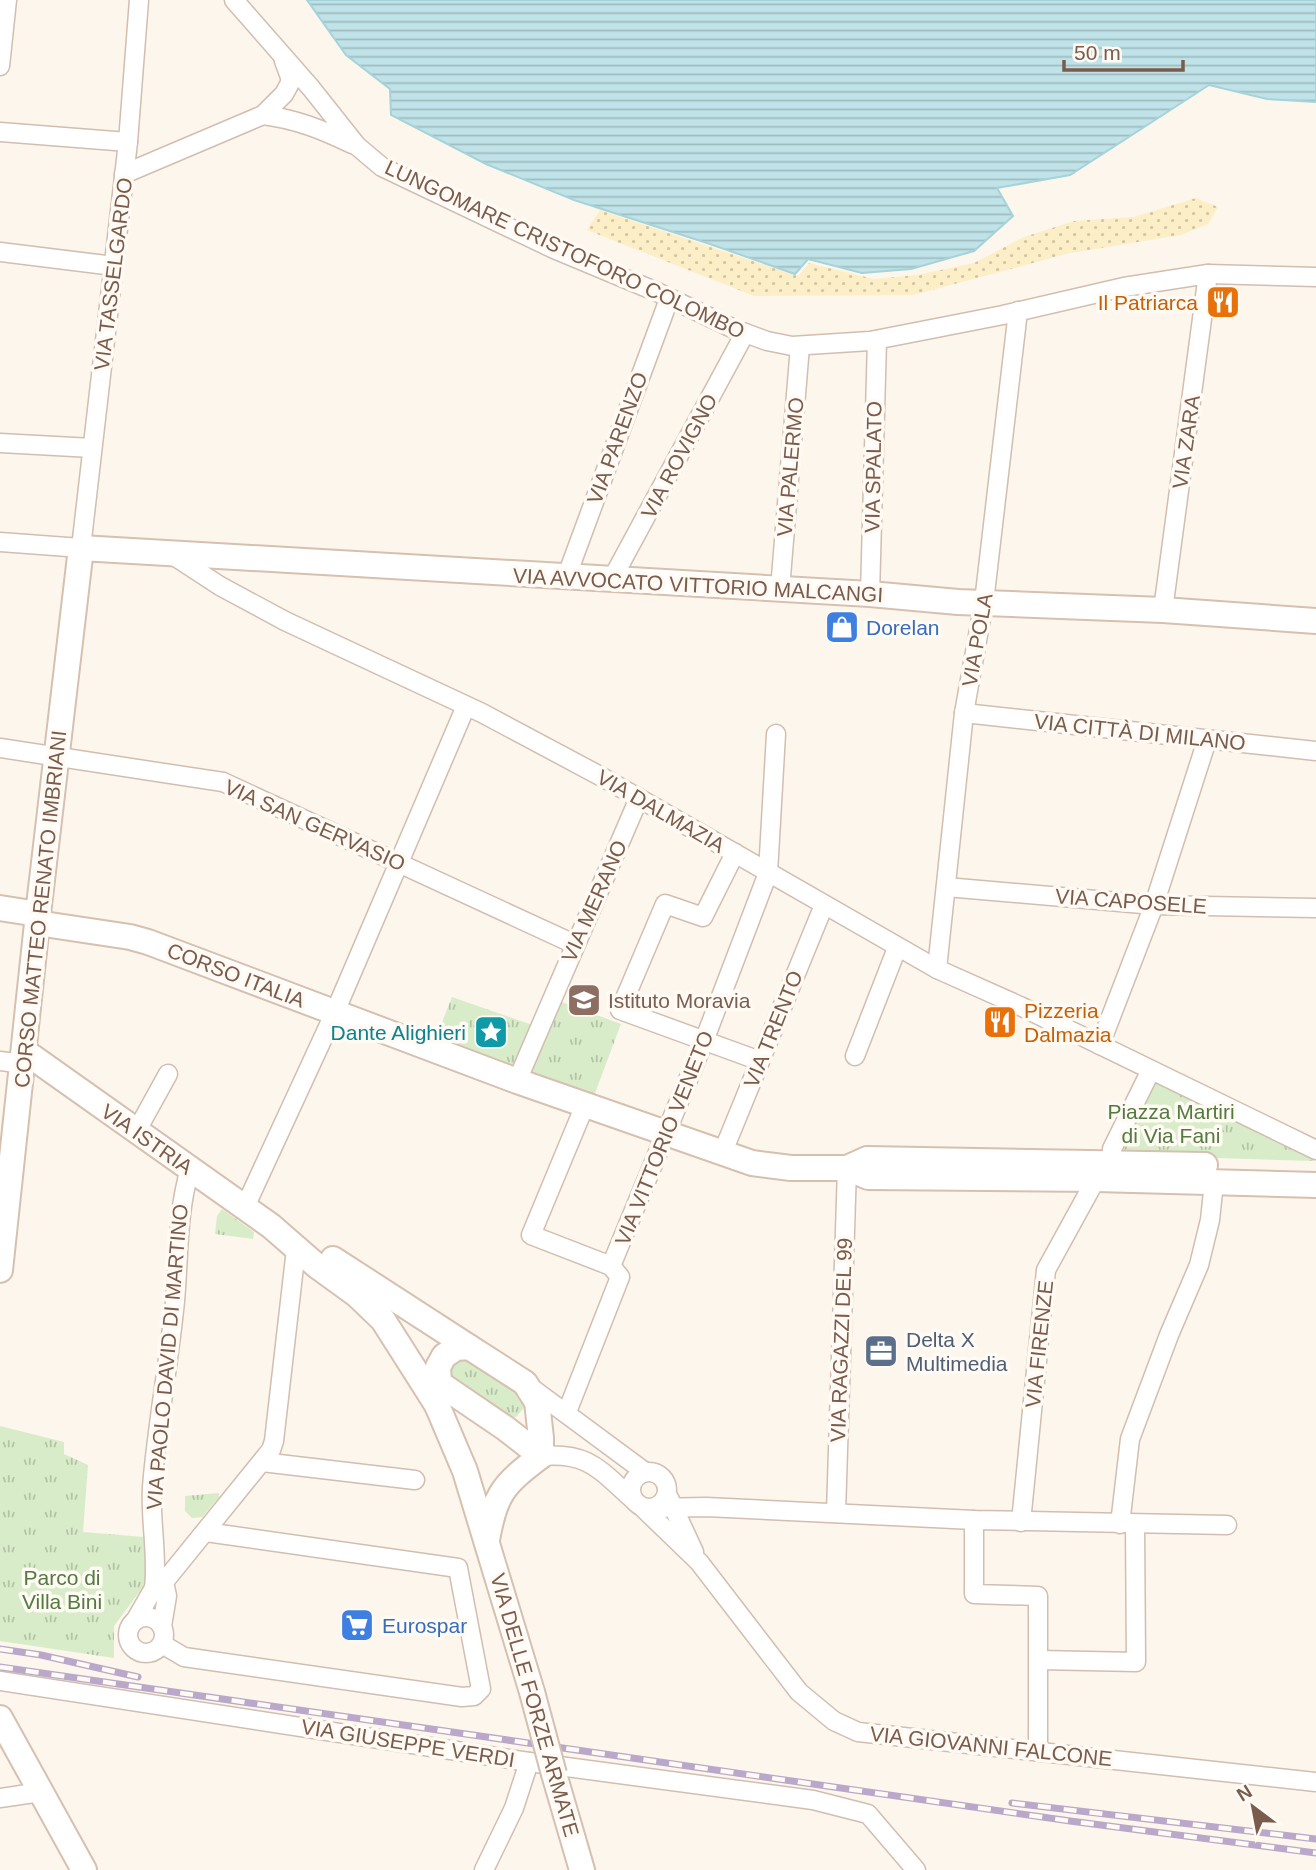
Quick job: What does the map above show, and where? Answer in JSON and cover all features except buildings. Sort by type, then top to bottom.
[{"type":"main road","name":"VIA AVVOCATO VITTORIO MALCANGI","points":[[81,548],[870,594],[958,602],[1163,610],[1316,621]]},
{"type":"main road","name":"CORSO MATTEO RENATO IMBRIANI","points":[[0,1270],[16,1059],[37,919],[81,548]]},
{"type":"main road","name":"CORSO ITALIA","points":[[0,908],[37,919],[139,939],[517,1081],[722,1154],[770,1167],[847,1168],[868,1177],[1106,1173]]},
{"type":"main road","name":"VIA ISTRIA","points":[[16,1059],[136,1132],[271,1226],[357,1295],[383,1320],[415,1367],[439,1390],[505,1428],[541,1456]]},
{"type":"main road","points":[[1106,1173],[1316,1169]]},
{"type":"main road","points":[[1106,1173],[1214,1182],[1316,1185]]},
{"type":"main road","name":"VIA ISTRIA","points":[[271,1226],[305,1241],[529,1389]]},
{"type":"main road","points":[[439,1390],[438,1367],[444,1356],[456,1348],[469,1347]]},
{"type":"main road","points":[[505,1428],[528,1415],[533,1404],[529,1389]]},
{"type":"main road","points":[[486,1540],[499,1493],[518,1473],[541,1456],[540,1418],[537,1402],[529,1389]]},
{"type":"main road","name":"VIA DELLE FORZE ARMATE","points":[[439,1390],[532,1692],[582,1870]]},
{"type":"main road","points":[[0,1718],[84,1870]]},
{"type":"street","points":[[0,66],[7,0]]},
{"type":"street","name":"VIA TASSELGARDO","points":[[81,548],[128,142],[139,0]]},
{"type":"street","name":"LUNGOMARE CRISTOFORO COLOMBO","points":[[234,0],[357,146],[382,167],[554,249],[745,334],[767,341],[800,346],[877,340],[1124,287],[1208,274],[1316,277]]},
{"type":"street","name":"LUNGOMARE CRISTOFORO COLOMBO","points":[[124,174],[263,115],[284,94],[290,83],[288,68],[278,49]]},
{"type":"street","name":"LUNGOMARE CRISTOFORO COLOMBO","points":[[263,115],[313,125],[357,146]]},
{"type":"street","points":[[0,132],[128,142]]},
{"type":"street","points":[[0,253],[114,266]]},
{"type":"street","name":"VIA ZARA","points":[[1163,610],[1208,274]]},
{"type":"street","name":"VIA PARENZO","points":[[566,578],[669,299]]},
{"type":"street","name":"VIA POLA","points":[[937,969],[964,713],[984,602],[1018,311]]},
{"type":"street","name":"VIA ROVIGNO","points":[[612,579],[745,334]]},
{"type":"street","name":"VIA SPALATO","points":[[870,594],[877,340]]},
{"type":"street","name":"VIA PALERMO","points":[[780,589],[800,346]]},
{"type":"street","points":[[0,443],[92,448]]},
{"type":"street","points":[[0,542],[81,548]]},
{"type":"street","name":"VIA DALMAZIA","points":[[171,554],[220,586],[275,615],[466,706],[639,798],[897,948],[1151,1070]]},
{"type":"street","points":[[245,1207],[335,1012],[466,706]]},
{"type":"street","name":"VIA CITTÀ DI MILANO","points":[[964,713],[1207,740],[1315,747]]},
{"type":"street","name":"VIA VITTORIO VENETO","points":[[567,1412],[620,1277],[611,1266],[704,1041],[768,873],[776,734]]},
{"type":"street","points":[[1100,1045],[1154,905],[1207,740]]},
{"type":"street","name":"VIA SAN GERVASIO","points":[[0,748],[223,782],[574,944]]},
{"type":"street","name":"VIA MERANO","points":[[517,1081],[639,798]]},
{"type":"street","points":[[735,853],[703,917],[665,904],[620,1010],[760,1061]]},
{"type":"street","name":"VIA CAPOSELE","points":[[946,887],[1154,905],[1316,908]]},
{"type":"street","name":"VIA TRENTO","points":[[722,1154],[824,905]]},
{"type":"street","points":[[855,1056],[897,948]]},
{"type":"street","points":[[1106,1173],[1112,1149],[1151,1070],[1316,1150]]},
{"type":"street","points":[[136,1132],[168,1074]]},
{"type":"street","points":[[585,1105],[531,1235],[611,1266]]},
{"type":"street","name":"VIA RAGAZZI DEL 99","points":[[836,1513],[847,1168]]},
{"type":"street","name":"VIA PAOLO DAVID DI MARTINO","points":[[162,1635],[167,1597],[159,1585],[156,1573],[152,1487],[175,1300],[182,1195],[190,1169]]},
{"type":"street","name":"VIA FIRENZE","points":[[1021,1522],[1046,1270],[1106,1173]]},
{"type":"street","points":[[1038,1660],[1136,1662],[1127,1524],[1130,1439],[1202,1255],[1210,1220],[1214,1182]]},
{"type":"street","points":[[162,1635],[153,1652],[147,1654],[136,1651],[128,1642],[127,1636],[128,1630],[159,1585],[262,1462],[274,1441],[296,1248]]},
{"type":"street","name":"VIA ISTRIA","points":[[529,1389],[567,1412],[645,1472]]},
{"type":"street","points":[[541,1456],[561,1454],[580,1458],[592,1464],[643,1505]]},
{"type":"street","points":[[262,1462],[415,1480]]},
{"type":"street","points":[[643,1505],[631,1490],[635,1479],[645,1472],[657,1474],[669,1495],[706,1507]]},
{"type":"street","points":[[643,1505],[669,1495],[706,1507],[1021,1522],[1227,1525]]},
{"type":"street","name":"VIA GIOVANNI FALCONE","points":[[669,1495],[699,1562]]},
{"type":"street","name":"VIA GIOVANNI FALCONE","points":[[643,1505],[699,1562],[799,1692],[834,1721],[858,1732],[1316,1782]]},
{"type":"street","points":[[974,1520],[974,1594],[1038,1596],[1038,1751]]},
{"type":"street","points":[[135,1620],[152,1618],[162,1635],[184,1657],[462,1697],[478,1693],[481,1684],[458,1568],[206,1532]]},
{"type":"street","name":"VIA GIUSEPPE VERDI","points":[[0,1681],[529,1762],[813,1800],[868,1814],[916,1870]]},
{"type":"street","points":[[484,1870],[514,1808],[529,1762]]},
{"type":"street","points":[[0,1798],[41,1792]]},
{"type":"green space","points":[[452,997],[544,1029],[556,1000],[621,1024],[592,1101],[434,1042]]},
{"type":"green space","name":"Piazza Martiri di Via Fani","points":[[1155,1080],[1310,1156],[1314,1161],[1119,1155],[1119,1149]]},
{"type":"green space","points":[[222,1209],[254,1232],[253,1239],[215,1234],[217,1216]]},
{"type":"green space","points":[[470,1355],[526,1399],[523,1409],[516,1417],[504,1418],[448,1378],[451,1363]]},
{"type":"green space","name":"Parco di Villa Bini","points":[[0,1426],[64,1442],[64,1454],[88,1465],[83,1532],[144,1537],[147,1570],[143,1587],[114,1626],[114,1658],[0,1641]]},
{"type":"green space","points":[[219,1493],[219,1497],[202,1517],[192,1518],[185,1511],[185,1496]]},
{"type":"sand","points":[[1196,198],[1218,207],[1208,224],[1181,235],[1070,253],[913,295],[754,296],[587,230],[600,210],[798,276],[809,263],[874,279],[917,275],[974,263],[1024,237],[1074,221],[1133,217]]},
{"type":"water","points":[[307,0],[1316,0],[1316,102],[1267,99],[1209,85],[1070,175],[997,188],[1013,216],[974,251],[911,269],[862,273],[808,259],[795,274],[574,200],[486,164],[391,115],[390,89],[346,55]]},
{"type":"railway","points":[[0,1649],[41,1655],[138,1677]]},
{"type":"railway","points":[[0,1667],[1070,1821],[1316,1853]]},
{"type":"railway","points":[[1012,1803],[1316,1839]]},
{"type":"place","name":"Il Patriarca","points":[[1223,302]]},
{"type":"place","name":"Dorelan","points":[[842,627]]},
{"type":"place","name":"Istituto Moravia","points":[[584,1000]]},
{"type":"place","name":"Pizzeria Dalmazia","points":[[1000,1022]]},
{"type":"place","name":"Dante Alighieri","points":[[491,1032]]},
{"type":"place","name":"Delta X Multimedia","points":[[881,1351]]},
{"type":"place","name":"Eurospar","points":[[357,1625]]}]
